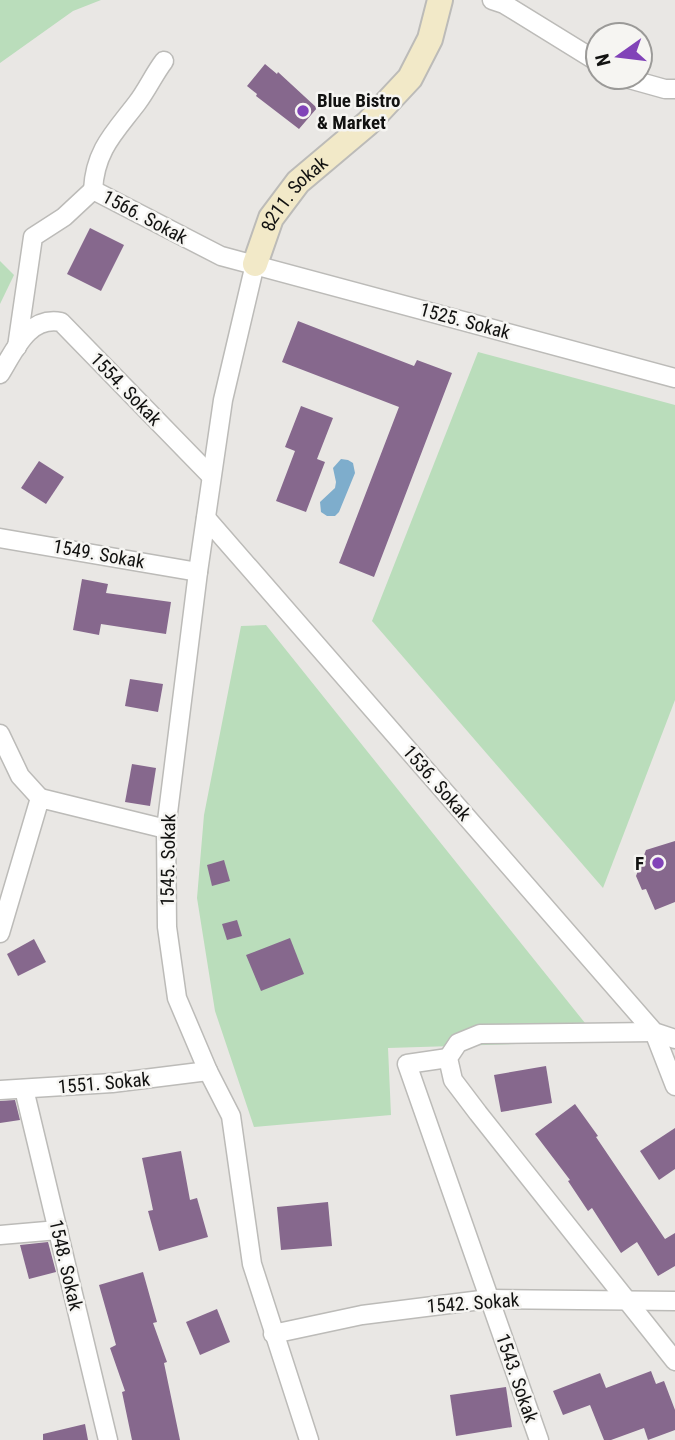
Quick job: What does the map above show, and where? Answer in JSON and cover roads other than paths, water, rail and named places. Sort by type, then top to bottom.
[{"type":"street","name":"8211. Sokak","points":[[256,264],[271,218],[298,182],[368,123],[410,78],[430,39],[440,0]]},
{"type":"street","points":[[492,0],[504,4],[584,53]]},
{"type":"street","points":[[93,190],[96,167],[106,143],[138,102],[164,61]]},
{"type":"street","points":[[654,86],[675,89]]},
{"type":"street","name":"1566. Sokak","points":[[18,347],[33,237],[64,217],[93,190],[220,256],[256,264]]},
{"type":"street","name":"1525. Sokak","points":[[256,264],[675,378]]},
{"type":"street","name":"1545. Sokak","points":[[256,264],[223,400],[198,572],[166,829],[167,927],[177,998],[208,1072],[231,1115],[252,1264],[307,1440]]},
{"type":"street","name":"1554. Sokak","points":[[18,347],[34,326],[46,320],[61,322],[211,476]]},
{"type":"street","points":[[0,374],[18,347]]},
{"type":"street","name":"1536. Sokak","points":[[206,518],[675,1057]]},
{"type":"street","name":"1549. Sokak","points":[[2,536],[198,572]]},
{"type":"street","points":[[0,734],[20,776],[40,799],[166,829]]},
{"type":"street","points":[[0,933],[40,799]]},
{"type":"street","points":[[654,1032],[675,1086]]},
{"type":"street","points":[[675,1039],[654,1032],[481,1034],[458,1043],[448,1058],[453,1080],[478,1114],[675,1361]]},
{"type":"street","name":"1543. Sokak","points":[[448,1058],[407,1064],[539,1440]]},
{"type":"street","name":"1551. Sokak","points":[[0,1090],[113,1083],[208,1072]]},
{"type":"street","name":"1548. Sokak","points":[[24,1089],[108,1440]]},
{"type":"street","points":[[0,1235],[58,1230]]},
{"type":"street","name":"1542. Sokak","points":[[273,1334],[362,1315],[489,1299],[675,1301]]},
{"type":"water","points":[[341,459],[353,463],[355,473],[339,512],[335,516],[327,516],[321,512],[320,502],[335,488],[333,468]]},
{"type":"place","name":"Blue Bistro & Market","points":[[303,111]]},
{"type":"place","name":"F","points":[[658,863]]}]
